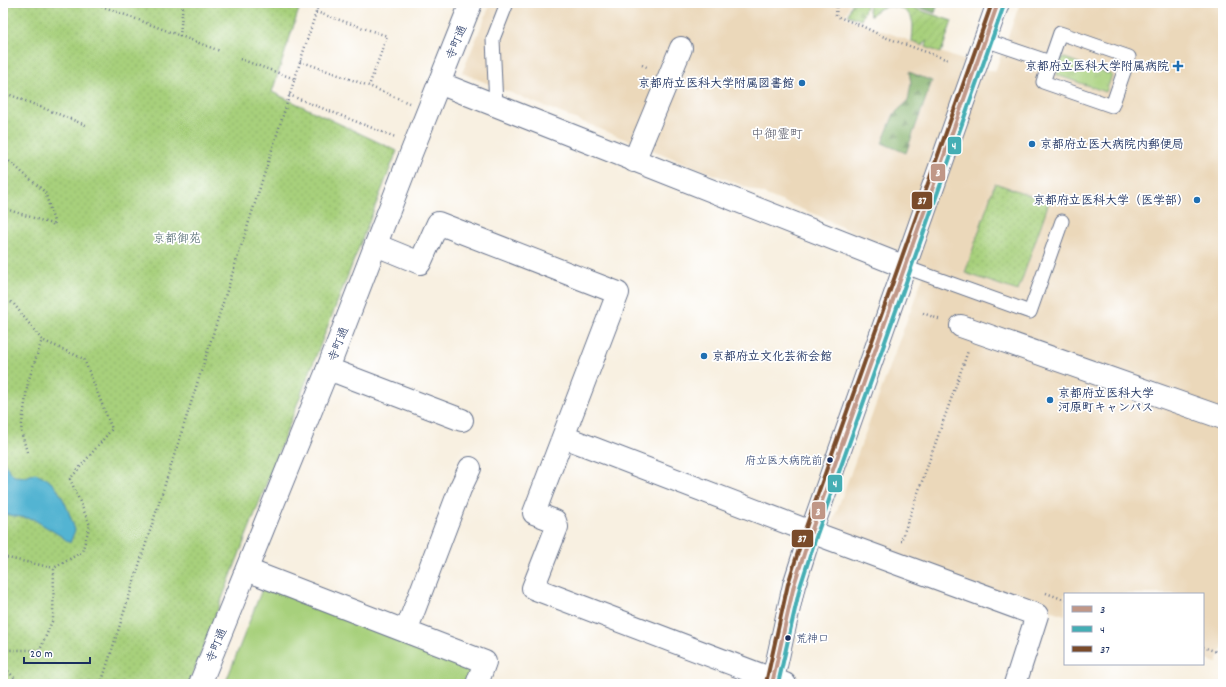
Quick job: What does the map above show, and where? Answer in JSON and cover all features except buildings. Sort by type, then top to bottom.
[{"type":"street","name":"寺町通","points":[[200,684],[327,371],[471,3]]},
{"type":"street","points":[[376,245],[420,263],[438,223],[618,293],[534,513],[555,521],[557,527],[533,588],[777,682],[794,585],[811,532],[998,3]]},
{"type":"street","points":[[634,161],[681,48]]},
{"type":"street","points":[[439,83],[905,267]]},
{"type":"street","points":[[968,329],[1223,418]]},
{"type":"street","points":[[327,371],[340,373],[462,420]]},
{"type":"street","points":[[564,437],[811,532],[1037,615],[1015,684]]},
{"type":"street","points":[[406,631],[460,489],[470,468]]},
{"type":"street","points":[[247,570],[485,662],[477,684]]},
{"type":"lane","points":[[496,106],[493,40],[507,3]]},
{"type":"lane","points":[[1060,33],[1129,57],[1112,106],[1043,82],[1050,62],[1060,33]]},
{"type":"lane","points":[[985,40],[1050,62]]},
{"type":"lane","points":[[905,267],[1030,312],[1062,221]]},
{"type":"path","points":[[94,3],[220,51]]},
{"type":"path","points":[[180,36],[182,3]]},
{"type":"path","points":[[101,684],[319,3]]},
{"type":"path","points":[[837,3],[836,16],[882,36],[948,60]]},
{"type":"path","points":[[316,12],[387,36],[369,86]]},
{"type":"path","points":[[240,59],[295,79]]},
{"type":"path","points":[[300,61],[369,86],[411,105]]},
{"type":"path","points":[[3,92],[88,126]]},
{"type":"path","points":[[289,95],[397,138]]},
{"type":"path","points":[[3,156],[45,192],[55,225],[3,208]]},
{"type":"path","points":[[3,300],[13,303],[42,340],[84,359],[112,429],[70,479],[90,525],[82,552],[54,568],[3,557]]},
{"type":"path","points":[[908,543],[900,541],[968,329]]},
{"type":"path","points":[[27,452],[21,431],[28,382],[42,340]]},
{"type":"path","points":[[3,650],[40,650],[53,619],[54,568]]},
{"type":"path","points":[[1045,593],[1064,600]]},
{"type":"path","points":[[1204,647],[1223,654]]},
{"type":"path","points":[[3,665],[15,679],[16,684]]},
{"type":"shaded area","name":"京都府立医科大学 河原町キャンパス","points":[[491,3],[850,3],[845,17],[995,72],[1020,3],[1223,3],[1223,646],[1217,663],[1204,659],[1204,593],[1064,593],[1064,615],[1022,602],[829,532],[926,268],[819,216],[462,73]]},
{"type":"green space","name":"京都御苑","points":[[3,3],[301,3],[272,92],[397,151],[189,684],[3,684]]},
{"type":"green space","points":[[852,3],[867,3],[861,20],[848,15]]},
{"type":"green space","points":[[870,3],[899,3],[952,21],[941,53],[926,47],[927,41],[925,41],[923,46],[912,42],[913,23],[907,12],[898,8],[887,7],[877,10],[871,16],[868,8]]},
{"type":"green space","points":[[907,3],[938,3],[935,13]]},
{"type":"green space","points":[[1062,57],[1112,75],[1106,92],[1057,75]]},
{"type":"green space","points":[[909,72],[932,81],[906,153],[882,143],[894,114],[908,101],[911,83]]},
{"type":"green space","points":[[995,183],[1049,202],[1018,291],[965,273]]},
{"type":"green space","points":[[264,584],[474,665],[467,684],[225,684]]},
{"type":"water","points":[[3,462],[14,476],[26,477],[35,473],[44,477],[57,488],[75,530],[70,543],[33,519],[3,514]]},
{"type":"transit line","name":"37","points":[[766,683],[788,584],[805,530],[992,3]]},
{"type":"transit line","name":"3","points":[[772,684],[794,585],[811,532],[998,3]]},
{"type":"transit line","name":"4","points":[[778,684],[800,587],[817,534],[1004,5]]},
{"type":"place","name":"京都府立医科大学附属病院","points":[[1178,66]]},
{"type":"place","name":"京都府立医科大学附属図書館","points":[[802,83]]},
{"type":"place","name":"京都府立医大病院内郵便局","points":[[1032,144]]},
{"type":"place","name":"京都府立医科大学（医学部）","points":[[1197,200]]},
{"type":"place","name":"京都府立文化芸術会館","points":[[704,356]]},
{"type":"place","name":"京都府立医科大学 河原町キャンパス","points":[[1050,400]]},
{"type":"place","name":"府立医大病院前","points":[[830,460]]},
{"type":"place","name":"荒神口","points":[[788,638]]},
{"type":"district","name":"中御霊町","points":[[777,133]]}]
